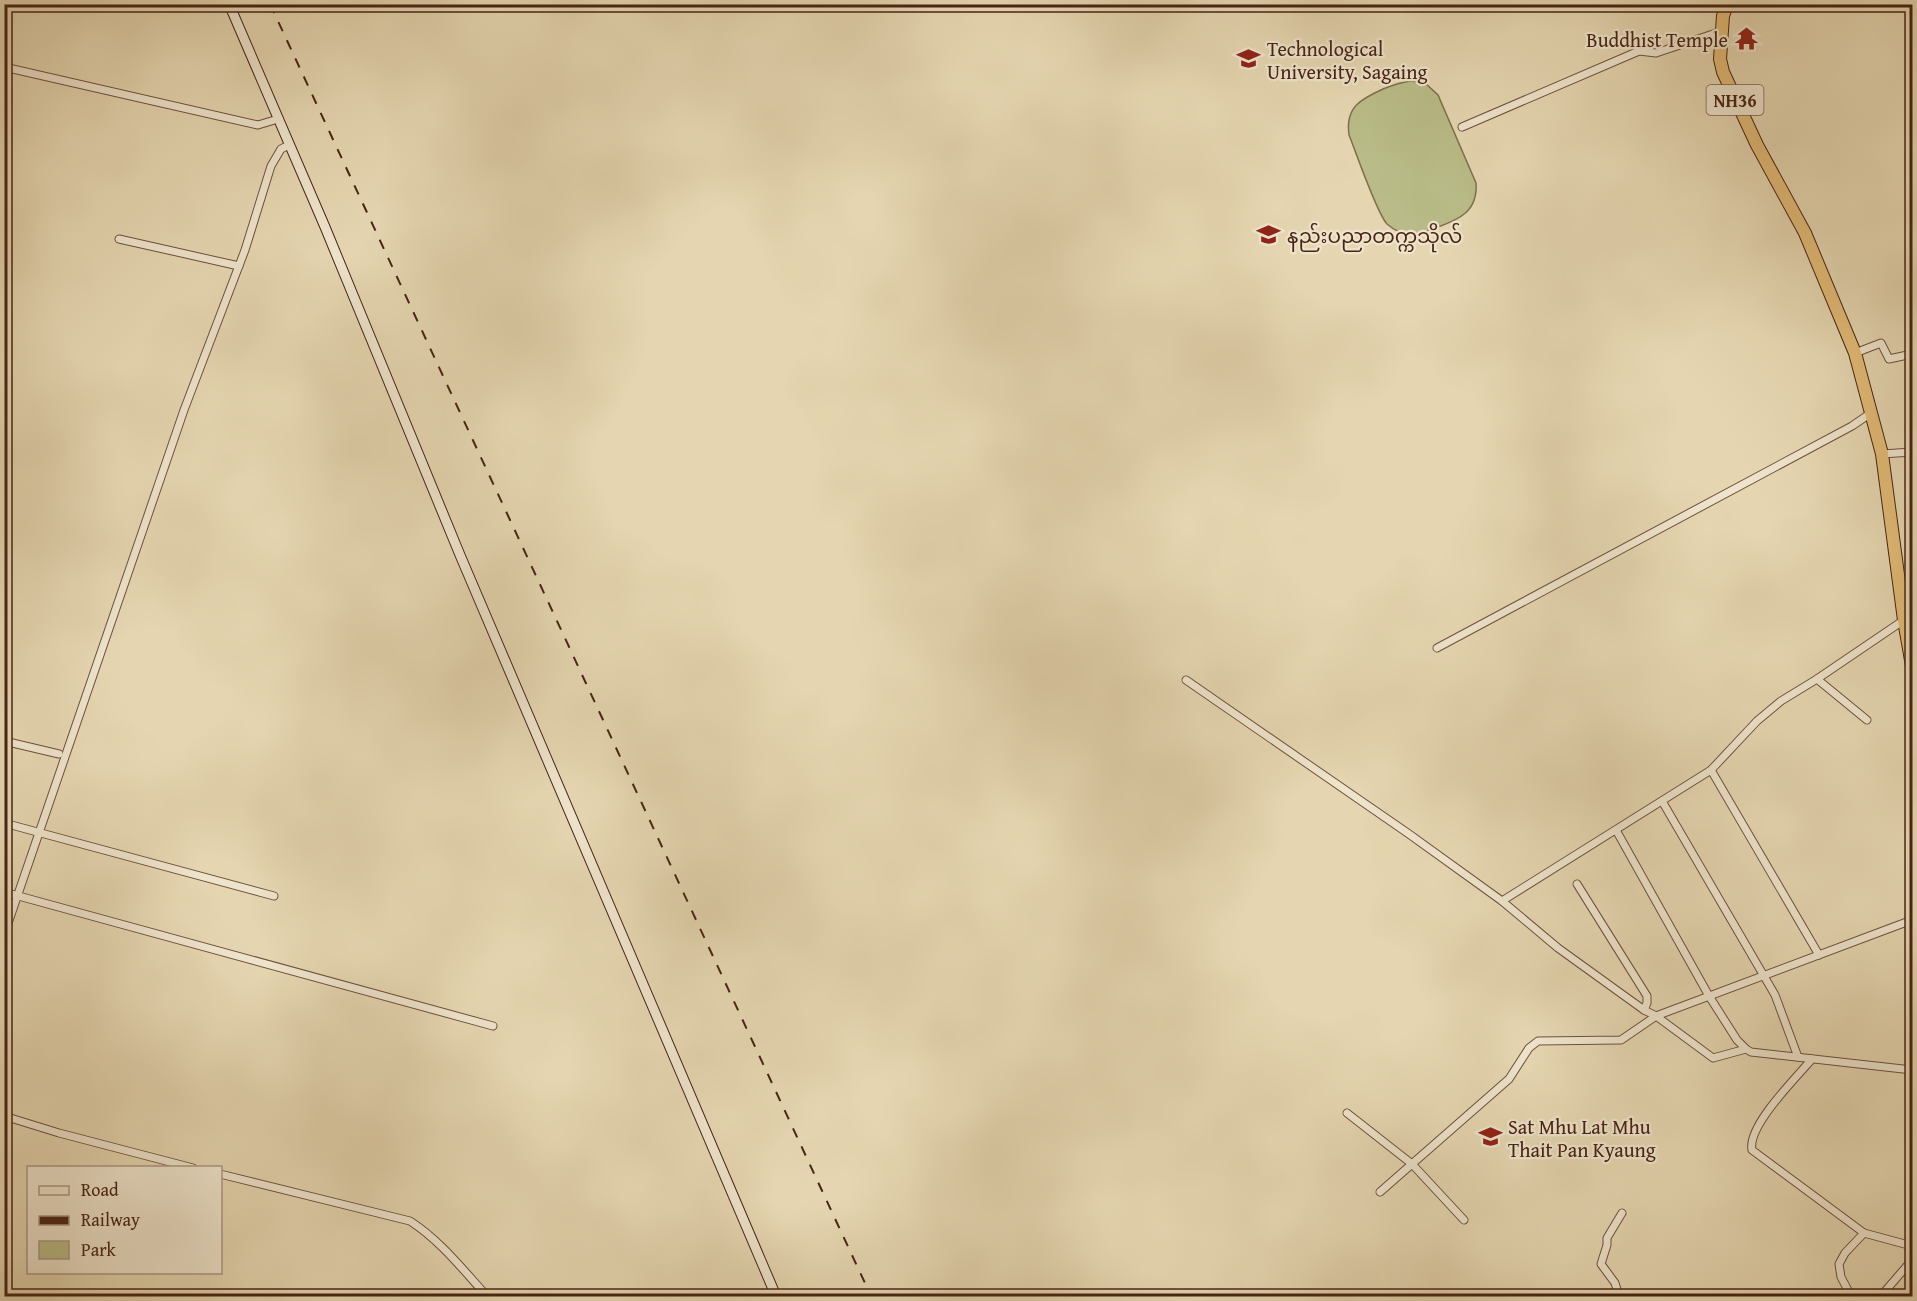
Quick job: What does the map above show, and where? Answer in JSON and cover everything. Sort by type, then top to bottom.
[{"type":"highway","name":"NH36","points":[[1726,4],[1720,59],[1723,72],[1753,137],[1805,233],[1855,353],[1881,454],[1912,666]]},
{"type":"street","points":[[229,4],[776,1296]]},
{"type":"street","points":[[1462,127],[1639,51],[1656,54],[1722,31]]},
{"type":"street","points":[[4,67],[258,125],[279,119]]},
{"type":"street","points":[[4,934],[184,410],[239,266],[271,166],[281,149],[289,145]]},
{"type":"street","points":[[119,239],[239,266]]},
{"type":"street","points":[[1855,353],[1881,343],[1889,359],[1912,354]]},
{"type":"street","points":[[1437,648],[1852,426],[1871,413]]},
{"type":"street","points":[[1881,454],[1912,452]]},
{"type":"street","points":[[1502,901],[1711,770],[1757,722],[1781,701],[1904,620]]},
{"type":"street","points":[[1816,679],[1867,720]]},
{"type":"street","points":[[1186,680],[1409,834],[1502,901],[1558,948],[1713,1058],[1746,1049]]},
{"type":"street","points":[[4,741],[59,754]]},
{"type":"street","points":[[1711,770],[1819,955]]},
{"type":"street","points":[[1662,801],[1775,995],[1798,1057]]},
{"type":"street","points":[[4,823],[274,896]]},
{"type":"street","points":[[1616,830],[1709,996],[1737,1040],[1746,1049],[1751,1052],[1912,1070]]},
{"type":"street","points":[[1577,884],[1647,996],[1644,1010]]},
{"type":"street","points":[[4,892],[493,1026]]},
{"type":"street","points":[[1380,1192],[1509,1078],[1529,1048],[1538,1041],[1621,1040],[1656,1016],[1912,920]]},
{"type":"street","points":[[1812,1059],[1758,1125],[1750,1143],[1752,1150],[1864,1233],[1912,1246]]},
{"type":"street","points":[[1347,1113],[1412,1164],[1464,1220]]},
{"type":"street","points":[[4,1116],[59,1134],[189,1166]]},
{"type":"street","points":[[222,1174],[410,1221],[441,1245],[487,1296]]},
{"type":"street","points":[[1619,1296],[1615,1283],[1601,1264],[1606,1251],[1607,1238],[1622,1213]]},
{"type":"street","points":[[1851,1296],[1841,1277],[1839,1264],[1845,1253],[1864,1233]]},
{"type":"street","points":[[1881,1296],[1912,1260]]},
{"type":"green space","points":[[1411,81],[1425,83],[1438,95],[1476,183],[1476,193],[1471,207],[1460,217],[1424,232],[1406,234],[1393,229],[1383,218],[1372,196],[1349,135],[1348,125],[1356,105],[1375,93]]},
{"type":"railway","points":[[270,4],[871,1296]]},
{"type":"place","name":"Buddhist Temple","points":[[1746,39]]},
{"type":"place","name":"Technological University, Sagaing","points":[[1249,59]]},
{"type":"place","name":"နည်းပညာတက္ကသိုလ်","points":[[1269,235]]},
{"type":"place","name":"Sat Mhu Lat Mhu Thait Pan Kyaung","points":[[1490,1137]]}]
